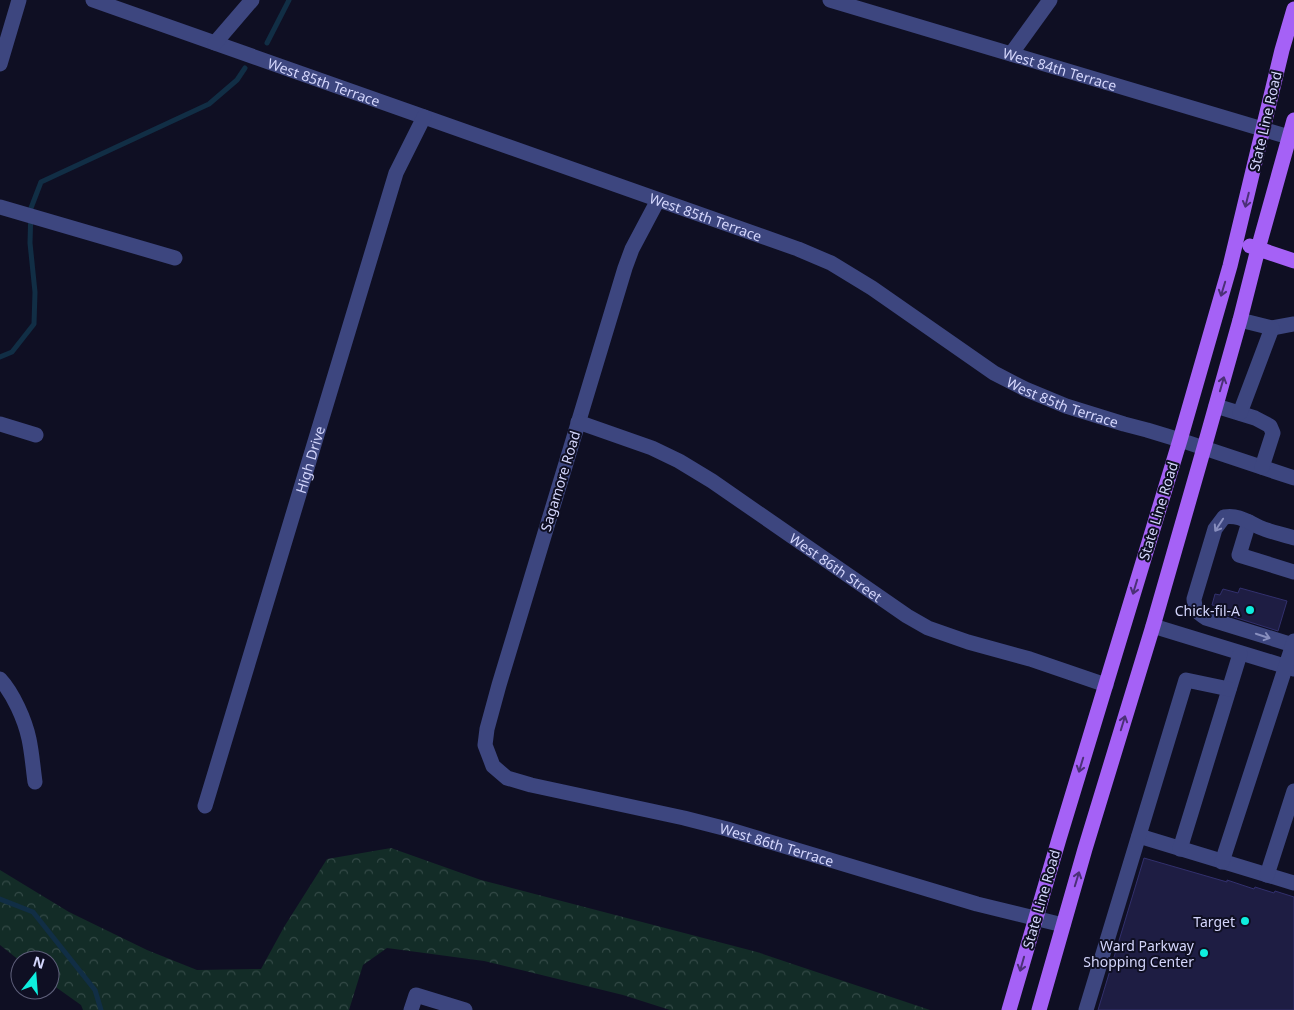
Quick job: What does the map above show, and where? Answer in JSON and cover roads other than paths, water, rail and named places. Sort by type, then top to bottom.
[{"type":"main road","name":"State Line Road","points":[[1009,1010],[1180,440],[1237,242],[1282,50],[1294,9]]},
{"type":"main road","name":"State Line Road","points":[[1039,1010],[1204,448],[1294,120]]},
{"type":"main road","points":[[1237,242],[1294,261]]},
{"type":"street","points":[[0,64],[20,0]]},
{"type":"street","name":"West 85th Terrace","points":[[93,0],[798,249],[831,263],[872,288],[994,373],[1024,389],[1066,406],[1180,440],[1294,478]]},
{"type":"street","points":[[215,43],[252,0]]},
{"type":"street","name":"West 84th Terrace","points":[[830,0],[869,6],[1011,54],[1289,137]]},
{"type":"street","points":[[1011,54],[1050,0]]},
{"type":"street","name":"High Drive","points":[[205,806],[396,174],[424,117]]},
{"type":"street","name":"Sagamore Road","points":[[493,766],[485,745],[487,729],[499,685],[625,268],[632,250],[658,200]]},
{"type":"street","points":[[0,207],[174,258]]},
{"type":"street","points":[[1240,320],[1272,328],[1294,324]]},
{"type":"street","points":[[1240,413],[1272,328]]},
{"type":"street","points":[[1216,406],[1254,418],[1270,426],[1273,433],[1262,467]]},
{"type":"street","name":"West 86th Street","points":[[578,422],[652,448],[679,461],[712,481],[928,628],[1106,684]]},
{"type":"street","points":[[0,424],[36,435]]},
{"type":"street","points":[[1222,862],[1290,668],[1293,643],[1206,618],[1198,613],[1194,599],[1215,529],[1224,517],[1241,518],[1260,527],[1294,538]]},
{"type":"street","points":[[1249,522],[1239,555],[1294,572]]},
{"type":"street","points":[[1153,626],[1290,668]]},
{"type":"street","points":[[1180,849],[1240,654]]},
{"type":"street","points":[[0,679],[5,684],[16,704],[25,725],[29,739],[35,782]]},
{"type":"street","points":[[1086,1010],[1186,680],[1229,690]]},
{"type":"street","name":"West 86th Terrace","points":[[493,766],[507,778],[531,785],[684,818],[950,896],[1063,925]]},
{"type":"street","points":[[1267,875],[1294,791]]},
{"type":"street","points":[[1139,836],[1294,883]]},
{"type":"street","points":[[411,1010],[416,995],[464,1010]]},
{"type":"waterway","points":[[267,43],[289,0]]},
{"type":"waterway","points":[[0,357],[12,352],[34,324],[35,292],[30,243],[31,208],[41,182],[209,104],[237,80],[245,68]]},
{"type":"waterway","points":[[0,899],[33,912],[95,990],[101,1010]]},
{"type":"place","name":"Chick-fil-A","points":[[1250,610]]},
{"type":"place","name":"Target","points":[[1245,921]]},
{"type":"place","name":"Ward Parkway Shopping Center","points":[[1204,953]]}]
